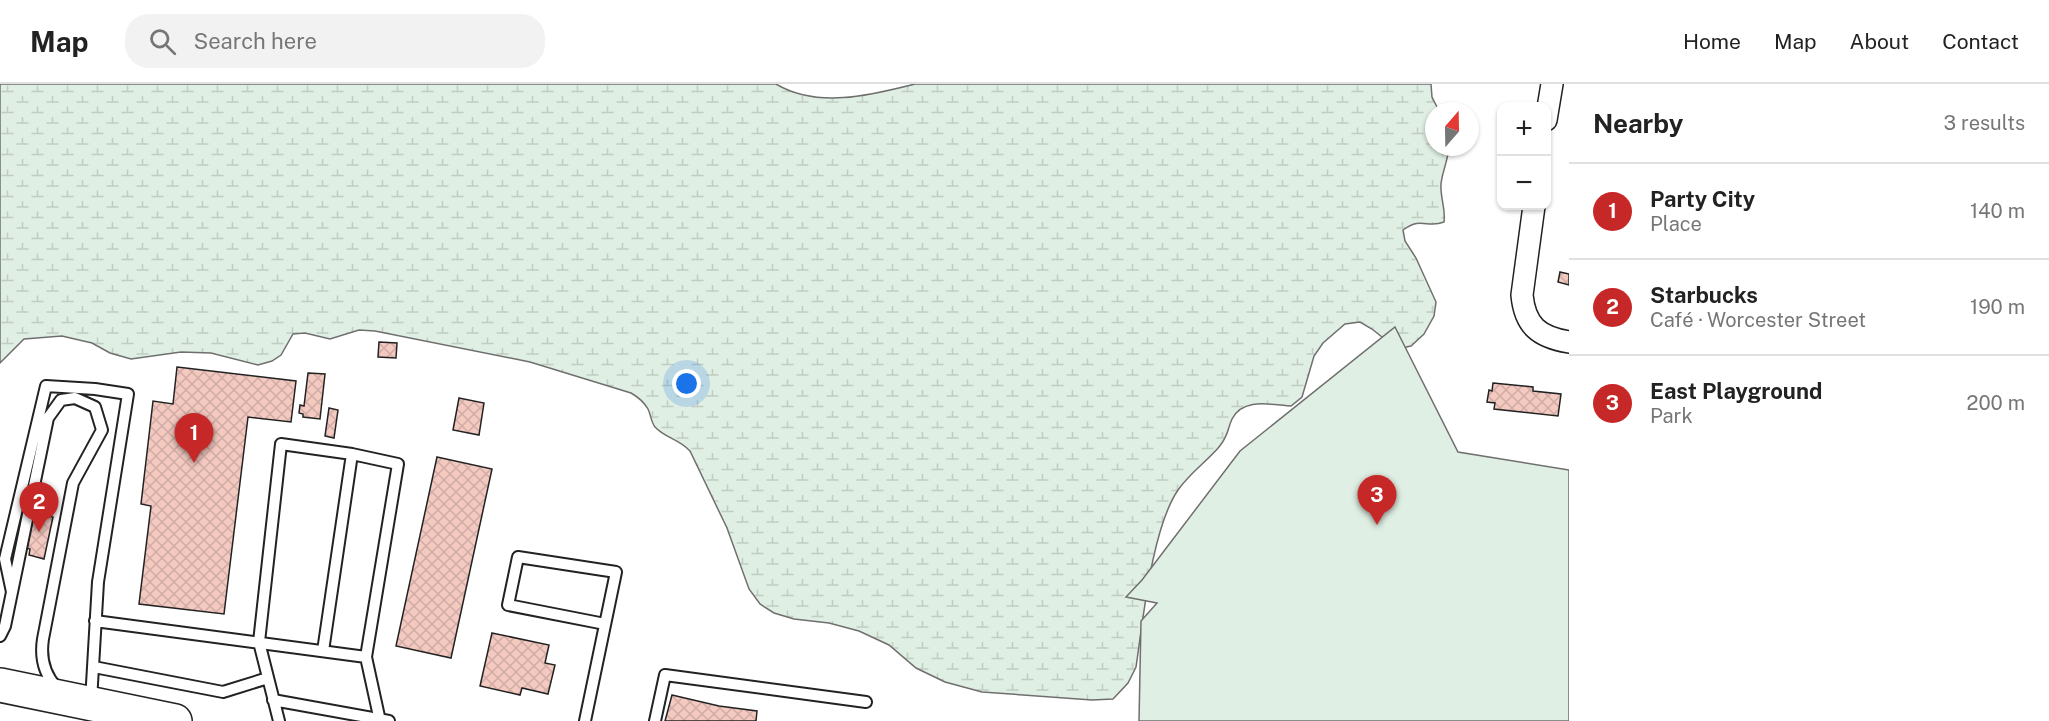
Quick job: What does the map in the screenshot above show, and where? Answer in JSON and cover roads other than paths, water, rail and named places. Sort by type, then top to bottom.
[{"type":"highway","points":[[0,685],[175,721]]},
{"type":"street","points":[[1549,102],[1552,84]]},
{"type":"street","points":[[1533,210],[1522,295],[1523,309],[1530,323],[1542,334],[1569,342]]},
{"type":"lane","points":[[0,636],[5,626],[48,418],[61,400],[75,398],[95,407],[102,430],[73,483],[41,657],[54,685],[81,702],[94,667],[98,582],[128,394],[46,386],[4,559],[12,592]]},
{"type":"lane","points":[[273,700],[383,720],[366,657],[398,464],[352,454],[281,444],[259,642],[273,700],[279,721]]},
{"type":"lane","points":[[323,651],[352,454]]},
{"type":"lane","points":[[585,721],[616,572],[518,557],[508,605],[605,624]]},
{"type":"lane","points":[[95,621],[366,657]]},
{"type":"lane","points":[[94,667],[223,692],[268,678]]},
{"type":"lane","points":[[655,721],[665,675],[866,702]]},
{"type":"place","name":"Party City","points":[[194,463]]},
{"type":"place","name":"East Playground","points":[[1377,525]]},
{"type":"place","name":"Starbucks","points":[[39,532]]}]
